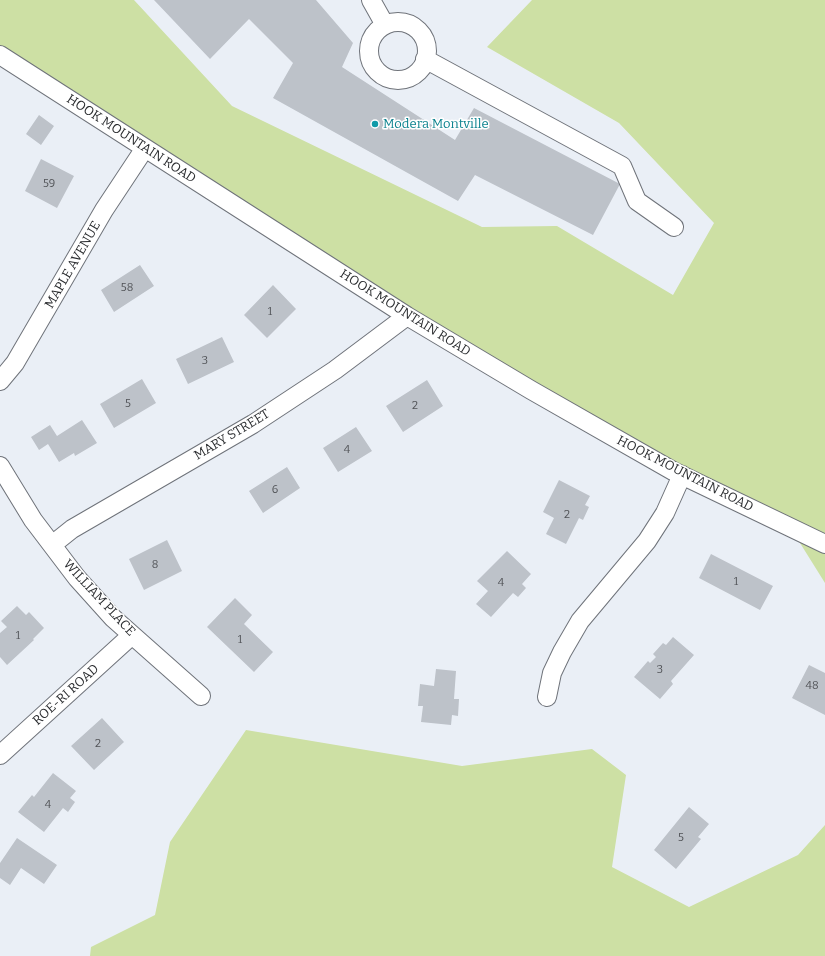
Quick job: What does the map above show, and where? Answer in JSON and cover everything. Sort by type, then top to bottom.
[{"type":"street","points":[[371,0],[385,25]]},
{"type":"street","points":[[395,22],[404,23],[413,26],[420,32],[425,41],[427,50],[425,59],[421,68],[414,75],[406,79],[396,80],[387,78],[379,73],[373,66],[369,57],[369,47],[377,30],[385,25],[395,22]]},
{"type":"street","name":"HOOK MOUNTAIN ROAD","points":[[0,54],[407,316],[531,390],[682,475],[825,544]]},
{"type":"street","points":[[425,59],[622,166],[637,201],[674,227]]},
{"type":"street","name":"MAPLE AVENUE","points":[[0,382],[15,363],[104,210],[145,148]]},
{"type":"street","name":"MARY STREET","points":[[52,545],[72,528],[253,424],[335,370],[407,316]]},
{"type":"street","name":"WILLIAM PLACE","points":[[0,466],[33,520],[77,578],[113,618],[201,696]]},
{"type":"street","points":[[547,697],[552,673],[565,646],[580,621],[647,541],[665,512],[682,475]]},
{"type":"street","name":"ROE-RI ROAD","points":[[0,755],[132,635]]},
{"type":"green space","points":[[0,0],[134,0],[232,106],[482,227],[557,226],[673,295],[714,223],[619,123],[487,47],[532,0],[825,0],[825,583],[785,519],[538,397],[0,61]]},
{"type":"green space","points":[[246,730],[462,766],[592,749],[626,775],[612,867],[689,907],[798,855],[825,825],[825,956],[90,956],[91,947],[155,915],[170,842]]},
{"type":"building","name":"Modera Montville","points":[[154,0],[316,0],[353,43],[342,67],[455,140],[474,108],[620,184],[593,235],[475,175],[458,201],[273,98],[293,63],[249,19],[210,59]]},
{"type":"building","points":[[39,115],[54,126],[41,145],[26,134]]},
{"type":"building","points":[[41,159],[74,176],[57,208],[25,191]]},
{"type":"building","points":[[140,265],[154,286],[114,312],[101,290]]},
{"type":"building","points":[[273,285],[296,309],[267,338],[244,315]]},
{"type":"building","points":[[222,337],[234,362],[188,384],[176,359]]},
{"type":"building","points":[[142,379],[156,403],[114,428],[100,404]]},
{"type":"building","points":[[427,380],[443,406],[403,432],[386,406]]},
{"type":"building","points":[[82,420],[97,443],[75,456],[74,453],[59,462],[48,444],[39,450],[31,437],[50,425],[57,436]]},
{"type":"building","points":[[356,427],[372,451],[338,472],[323,448]]},
{"type":"building","points":[[287,467],[300,488],[263,513],[249,491]]},
{"type":"building","points":[[559,480],[590,496],[585,505],[589,507],[583,520],[579,518],[566,544],[546,534],[554,518],[543,512]]},
{"type":"building","points":[[167,540],[182,571],[144,590],[129,559]]},
{"type":"building","points":[[507,551],[531,574],[522,584],[526,588],[518,597],[513,593],[491,617],[476,604],[488,591],[477,581]]},
{"type":"building","points":[[711,554],[773,586],[760,610],[699,578]]},
{"type":"building","points":[[235,598],[252,615],[244,624],[273,652],[254,672],[207,627]]},
{"type":"building","points":[[17,606],[26,615],[29,612],[44,628],[33,639],[34,640],[7,665],[0,657],[0,633],[7,627],[1,621]]},
{"type":"building","points":[[673,637],[694,655],[671,681],[673,684],[660,699],[634,677],[648,661],[650,663],[656,657],[653,654],[663,643],[666,645]]},
{"type":"building","points":[[809,665],[825,673],[825,715],[792,698]]},
{"type":"building","points":[[436,669],[456,671],[454,699],[459,699],[458,716],[452,715],[451,725],[421,722],[423,706],[418,706],[420,684],[434,686]]},
{"type":"building","points":[[102,718],[124,742],[94,770],[71,746]]},
{"type":"building","points":[[53,773],[76,791],[70,798],[75,802],[68,812],[63,808],[44,832],[18,812],[32,795],[34,797]]},
{"type":"building","points":[[689,807],[709,824],[698,837],[701,839],[676,869],[654,850]]},
{"type":"building","points":[[17,838],[57,865],[44,884],[21,868],[10,885],[0,878],[0,863]]},
{"type":"place","name":"Modera Montville","points":[[375,124]]}]
